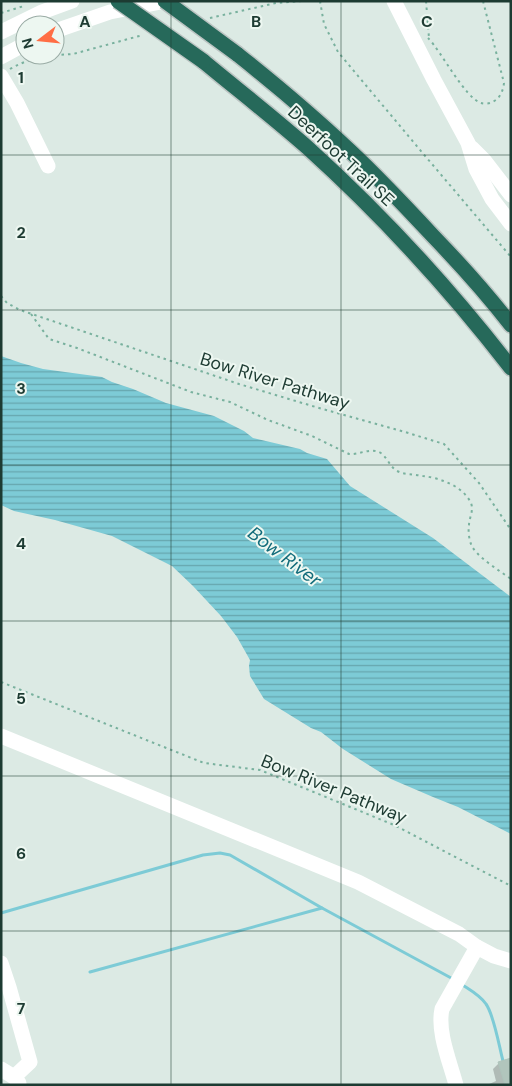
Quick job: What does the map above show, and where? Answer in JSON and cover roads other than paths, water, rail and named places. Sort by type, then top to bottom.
[{"type":"highway","name":"Deerfoot Trail SE","points":[[118,1],[203,61],[307,148],[342,180],[433,274],[467,312],[511,368]]},
{"type":"highway","name":"Deerfoot Trail SE","points":[[165,1],[290,96],[351,151],[408,208],[477,284],[511,325]]},
{"type":"street","points":[[1,32],[42,12],[72,1]]},
{"type":"street","points":[[65,28],[110,12],[165,1]]},
{"type":"street","points":[[394,1],[468,143],[476,169],[492,199],[511,224]]},
{"type":"street","points":[[15,54],[3,67],[17,103],[48,166]]},
{"type":"street","points":[[468,143],[511,195]]},
{"type":"street","points":[[1,736],[358,882],[459,934],[476,947],[494,956],[511,961]]},
{"type":"street","points":[[476,947],[511,951]]},
{"type":"street","points":[[456,1085],[442,1034],[440,1016],[476,947]]},
{"type":"street","points":[[1,963],[10,987],[30,1062],[11,1077]]},
{"type":"water","name":"Bow River","points":[[1,356],[43,369],[102,377],[166,403],[214,416],[244,431],[253,438],[300,449],[327,459],[350,486],[433,538],[511,597],[511,834],[458,807],[391,779],[343,749],[321,732],[311,728],[264,699],[250,676],[250,660],[237,637],[221,616],[172,566],[112,536],[14,511],[1,505]]},
{"type":"waterway","points":[[1,913],[203,855],[220,853],[230,855],[322,908],[453,979]]},
{"type":"waterway","points":[[90,972],[322,908]]},
{"type":"waterway","points":[[461,984],[481,998],[489,1009],[503,1061]]}]
